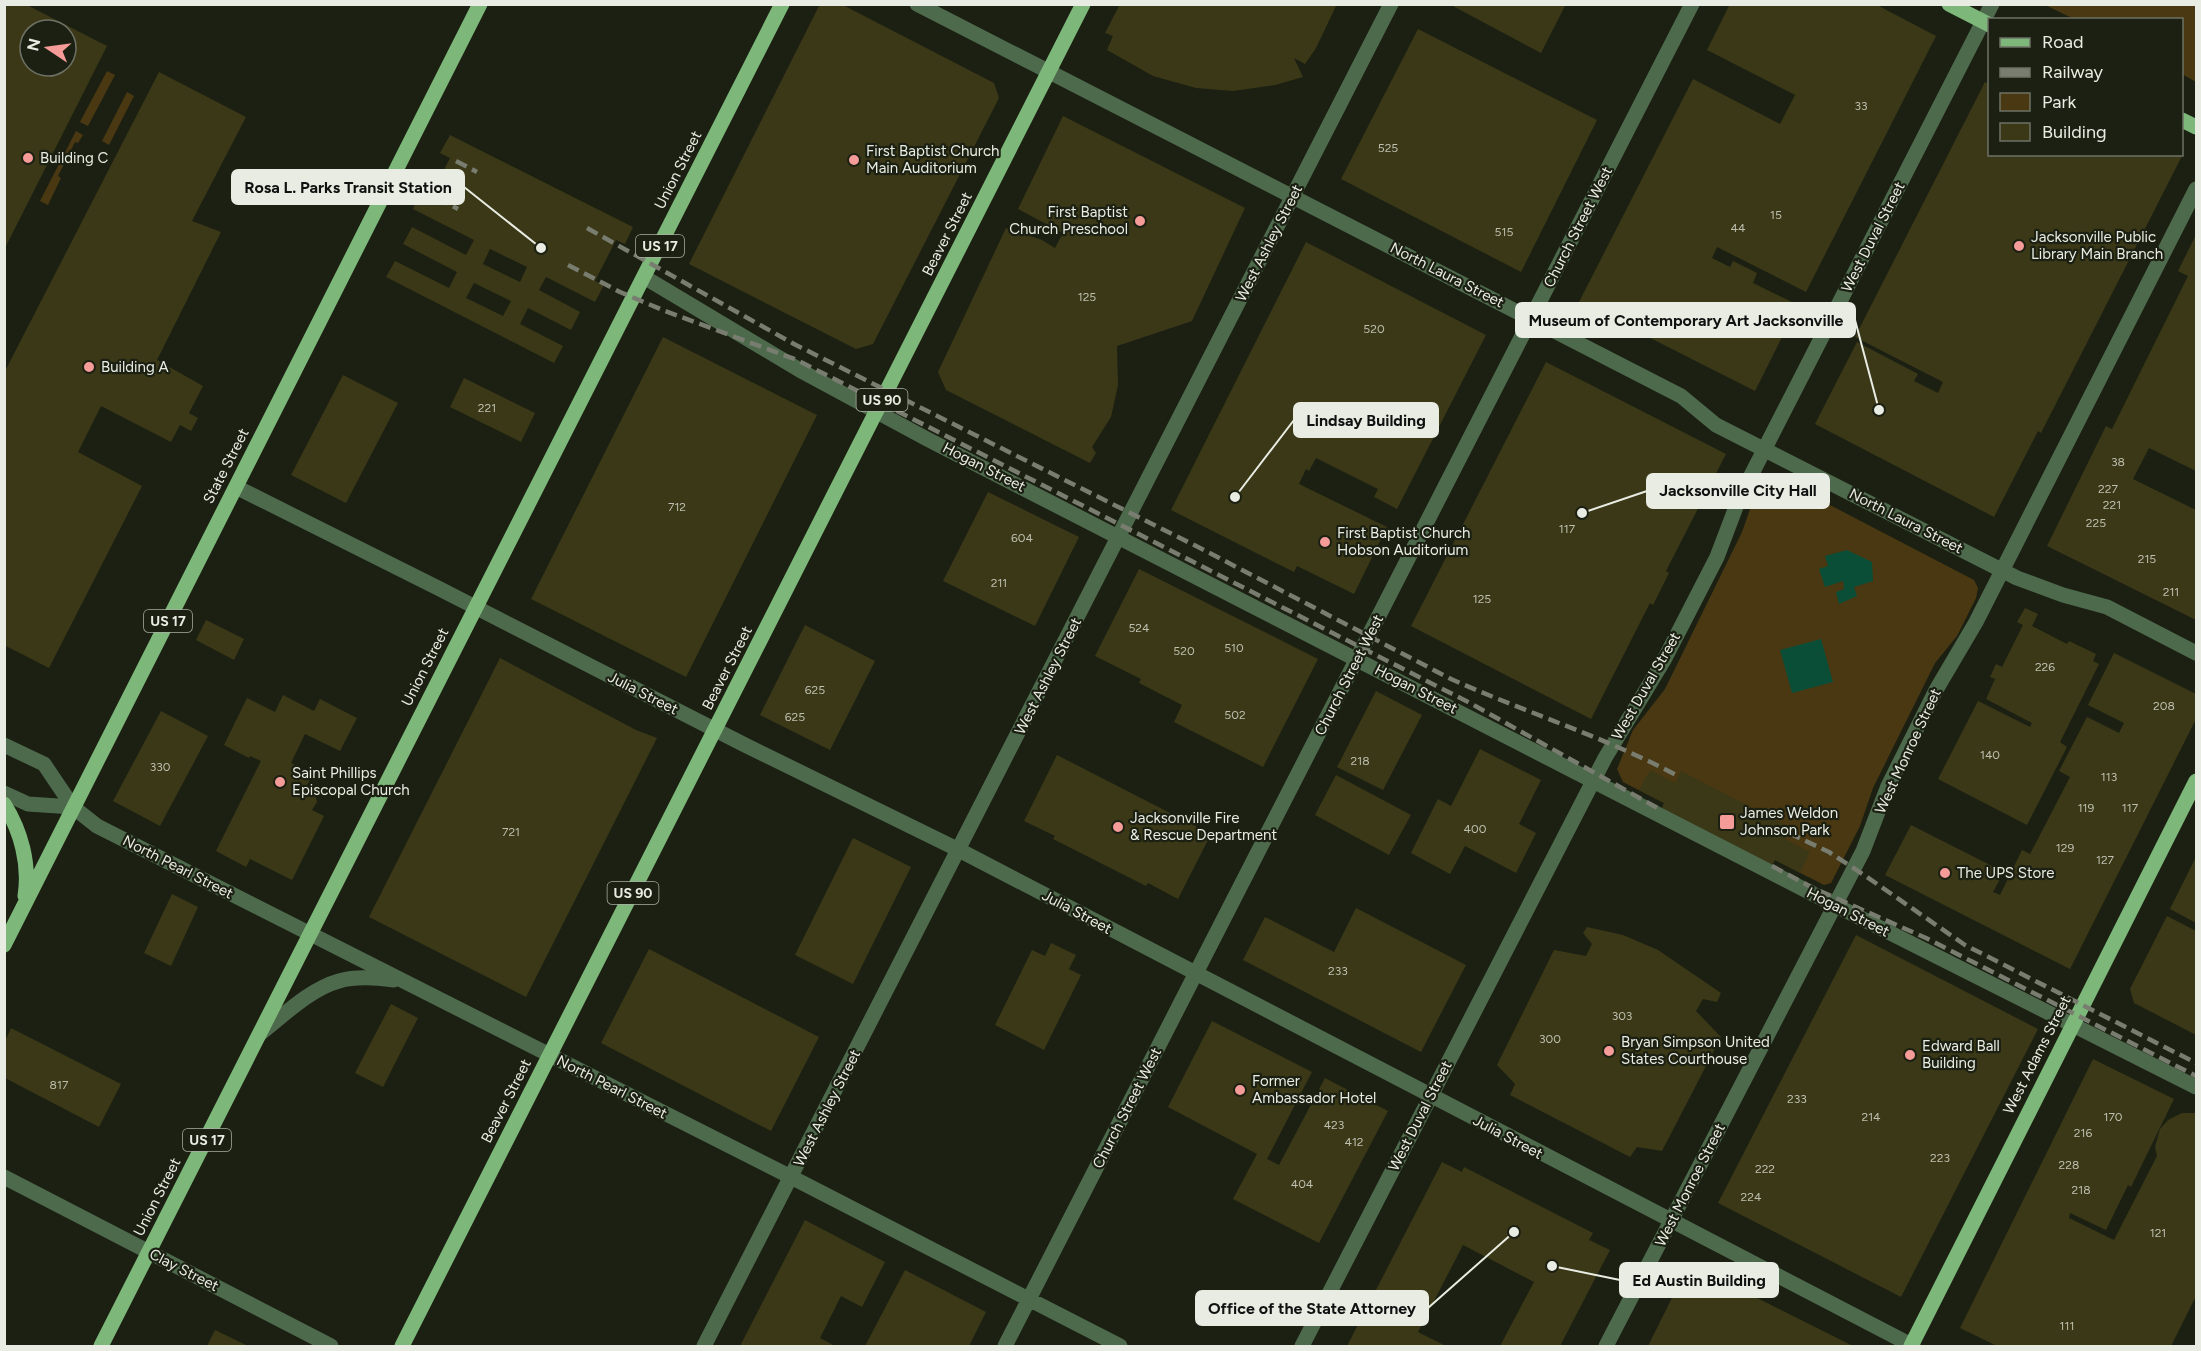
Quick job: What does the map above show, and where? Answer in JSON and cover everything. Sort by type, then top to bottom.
[{"type":"main road","name":"State Street","points":[[4,945],[480,4]]},
{"type":"main road","name":"Union Street","points":[[101,1347],[782,4]]},
{"type":"main road","name":"Beaver Street","points":[[402,1347],[1083,4]]},
{"type":"main road","points":[[1949,4],[1986,24]]},
{"type":"main road","name":"West Adams Street","points":[[1912,1346],[2196,781]]},
{"type":"main road","points":[[4,804],[12,816],[23,847],[28,879],[23,908]]},
{"type":"street","name":"North Laura Street","points":[[917,4],[1532,318],[1681,396],[1712,422],[2002,571],[2063,595],[2107,607],[2196,653]]},
{"type":"street","name":"West Ashley Street","points":[[704,1347],[1391,4]]},
{"type":"street","name":"Church Street West","points":[[1005,1347],[1692,4]]},
{"type":"street","name":"West Duval Street","points":[[1302,1347],[1593,781],[1660,667],[1717,557],[1734,510],[1764,449],[1986,24],[1992,4]]},
{"type":"street","name":"West Monroe Street","points":[[1606,1347],[1835,905],[1868,839],[1882,798],[1930,701],[2002,571],[2196,189]]},
{"type":"street","name":"Hogan Street","points":[[644,277],[804,372],[877,412],[1835,905],[2196,1086]]},
{"type":"street","name":"Julia Street","points":[[236,487],[715,730],[959,850],[1912,1346]]},
{"type":"street","name":"North Pearl Street","points":[[4,745],[44,765],[73,807],[97,826],[791,1177],[1120,1347]]},
{"type":"street","points":[[4,793],[28,804],[73,807]]},
{"type":"street","points":[[261,1033],[314,993],[338,981],[369,977],[404,981]]},
{"type":"street","name":"Clay Street","points":[[4,1177],[331,1347]]},
{"type":"green space","points":[[2045,5],[2196,5],[2196,82],[2183,75],[2183,18],[2072,18]]},
{"type":"green space","points":[[107,71],[115,75],[88,126],[80,122]]},
{"type":"green space","points":[[127,92],[134,96],[109,145],[102,141]]},
{"type":"green space","points":[[76,131],[83,135],[78,143],[75,142],[58,176],[61,178],[48,205],[40,201]]},
{"type":"green space","name":"James Weldon Johnson Park","points":[[1770,477],[1778,478],[1974,580],[1978,588],[1976,598],[1957,636],[1935,663],[1873,788],[1860,826],[1831,883],[1824,885],[1623,782],[1617,769],[1633,730],[1665,689],[1742,532],[1754,498],[1763,483]]},
{"type":"shaded area","points":[[1847,550],[1872,562],[1873,581],[1854,587],[1857,596],[1839,604],[1836,592],[1844,589],[1843,581],[1825,587],[1819,569],[1828,566],[1825,556]]},
{"type":"shaded area","points":[[1821,639],[1833,682],[1792,693],[1780,650]]},
{"type":"building","name":"Building C","points":[[4,4],[25,4],[52,18],[18,18],[18,78],[78,78],[78,31],[107,46],[4,250]]},
{"type":"building","name":"First Baptist Church Main Auditorium","points":[[820,4],[841,4],[994,83],[999,98],[873,344],[856,349],[689,264]]},
{"type":"building","points":[[1120,4],[1337,4],[1316,48],[1305,64],[1294,58],[1303,77],[1275,85],[1233,91],[1196,88],[1153,76],[1107,50],[1113,36],[1105,33]]},
{"type":"building","points":[[1449,4],[1566,4],[1541,53]]},
{"type":"building","points":[[1730,4],[1875,4],[1936,36],[1806,292],[1717,247],[1712,258],[1730,267],[1733,261],[1757,273],[1753,283],[1798,305],[1755,391],[1579,302],[1693,79],[1780,124],[1795,95],[1707,50]]},
{"type":"building","points":[[1418,29],[1597,120],[1521,272],[1341,179]]},
{"type":"building","name":"Building A","points":[[159,72],[246,117],[192,221],[221,232],[157,360],[203,386],[189,413],[198,418],[191,431],[180,425],[171,442],[101,406],[78,452],[142,486],[49,668],[4,645],[4,373]]},
{"type":"building","name":"Jacksonville Public Library Main Branch","points":[[1985,82],[1988,84],[1988,156],[2182,156],[2041,433],[2038,431],[1994,517],[1815,424],[1857,342],[1918,374],[1914,381],[1938,393],[1943,382],[1855,337]]},
{"type":"building","points":[[1063,116],[1245,208],[1192,321],[1117,346],[1118,385],[1111,417],[1092,447],[1096,453],[1090,463],[946,390],[938,372],[1006,228],[1042,240],[1055,248],[1063,233],[1018,209]]},
{"type":"building","points":[[450,135],[633,227],[625,244],[616,240],[595,281],[604,285],[595,302],[546,277],[539,290],[580,312],[571,330],[528,308],[520,324],[563,346],[554,363],[386,277],[395,261],[449,288],[457,272],[403,244],[412,227],[466,255],[474,240],[413,209],[421,191],[431,196],[450,158],[440,153]],"holes":[[[490,249],[527,267],[520,282],[483,264]],[[474,283],[511,301],[503,316],[466,298]]]},
{"type":"building","points":[[2196,235],[2196,471],[2149,448],[2133,479],[2196,510],[2196,620],[2047,546],[2106,426],[2112,429],[2188,276],[2178,271]]},
{"type":"building","points":[[1306,242],[1486,335],[1397,509],[1374,497],[1378,489],[1316,458],[1309,471],[1306,469],[1299,484],[1387,527],[1354,594],[1297,566],[1294,572],[1171,510]]},
{"type":"building","points":[[663,337],[817,415],[686,677],[531,599]]},
{"type":"building","points":[[1546,362],[1726,454],[1666,571],[1669,573],[1653,605],[1650,603],[1591,719],[1411,626]]},
{"type":"building","points":[[343,375],[398,403],[346,503],[291,475]]},
{"type":"building","points":[[464,378],[535,413],[521,442],[450,407]]},
{"type":"building","points":[[988,492],[1079,537],[1035,626],[943,581]]},
{"type":"building","points":[[1139,569],[1318,659],[1263,767],[1174,722],[1182,705],[1139,683],[1141,679],[1095,656]]},
{"type":"building","points":[[2025,608],[2038,614],[2032,626],[2067,644],[2069,641],[2096,654],[2093,661],[2099,664],[2060,742],[2067,747],[2027,825],[1938,779],[1978,701],[2030,727],[2032,723],[1986,699],[1995,679],[1990,677],[1996,664],[2002,667],[2023,625],[2017,622]]},
{"type":"building","points":[[206,620],[244,639],[234,660],[196,640]]},
{"type":"building","points":[[805,625],[875,661],[830,750],[760,715]]},
{"type":"building","points":[[2114,653],[2196,694],[2196,719],[2070,969],[1885,875],[1911,825],[2004,872],[1993,892],[2000,895],[2022,850],[2030,854],[2070,777],[2059,771],[2087,717],[2119,733],[2124,723],[2088,705]]},
{"type":"building","points":[[500,658],[636,730],[657,738],[526,997],[369,917]]},
{"type":"building","points":[[1376,691],[1422,715],[1383,790],[1337,767]]},
{"type":"building","name":"Saint Phillips Episcopal Church","points":[[283,695],[314,711],[320,699],[357,718],[340,751],[305,734],[291,763],[313,774],[305,789],[315,794],[317,802],[312,810],[324,816],[292,880],[250,859],[246,867],[216,851],[261,761],[250,756],[249,758],[224,745],[247,698],[275,712]]},
{"type":"building","points":[[161,711],[208,736],[160,826],[113,801]]},
{"type":"building","points":[[1480,749],[1541,780],[1519,824],[1536,833],[1516,873],[1465,846],[1450,874],[1411,853],[1438,799],[1451,806]]},
{"type":"building","name":"Jacksonville Fire & Rescue Department","points":[[1057,755],[1211,834],[1178,899],[1148,883],[1146,886],[1053,839],[1055,836],[1024,821]]},
{"type":"building","name":"James Weldon Johnson Park","points":[[1650,770],[1675,783],[1681,771],[1791,828],[1785,839],[1810,852],[1800,873],[1775,860],[1769,871],[1659,814],[1664,803],[1639,790]]},
{"type":"building","points":[[1336,775],[1411,815],[1389,855],[1315,815]]},
{"type":"building","points":[[853,838],[911,867],[853,984],[795,955]]},
{"type":"building","points":[[2196,857],[2196,923],[2170,909]]},
{"type":"building","points":[[172,894],[198,907],[171,966],[144,953]]},
{"type":"building","points":[[1356,908],[1466,965],[1421,1052],[1243,960],[1265,917],[1334,952]]},
{"type":"building","points":[[2167,916],[2196,931],[2196,1035],[2134,1003],[2130,989]]},
{"type":"building","name":"Bryan Simpson United States Courthouse","points":[[1587,927],[1623,935],[1658,950],[1721,993],[1717,1002],[1703,999],[1696,1011],[1721,1037],[1662,1151],[1637,1147],[1630,1157],[1510,1095],[1515,1084],[1497,1065],[1554,950],[1586,956],[1592,944],[1583,933]]},
{"type":"building","points":[[1856,935],[2038,1029],[1901,1297],[1718,1203]]},
{"type":"building","points":[[1051,943],[1076,955],[1069,969],[1081,975],[1044,1050],[995,1025],[1032,950],[1045,956]]},
{"type":"building","points":[[649,949],[819,1037],[771,1131],[601,1043]]},
{"type":"building","points":[[391,1004],[418,1018],[383,1087],[355,1073]]},
{"type":"building","points":[[1212,1021],[1312,1072],[1267,1159],[1279,1165],[1325,1078],[1388,1111],[1319,1243],[1233,1199],[1257,1154],[1168,1107]]},
{"type":"building","points":[[11,1028],[121,1084],[99,1127],[5,1078],[5,1041]]},
{"type":"building","points":[[2093,1059],[2174,1099],[2131,1187],[2128,1185],[2106,1230],[2070,1213],[2069,1218],[2114,1240],[2157,1156],[2155,1147],[2160,1129],[2168,1120],[2182,1113],[2196,1113],[2196,1296],[2171,1346],[1997,1346],[1960,1328]]},
{"type":"building","points":[[1442,1162],[1462,1172],[1464,1167],[1593,1233],[1589,1240],[1610,1250],[1560,1346],[1500,1346],[1534,1282],[1463,1245],[1418,1332],[1446,1346],[1347,1346]]},
{"type":"building","points":[[805,1220],[885,1262],[862,1307],[841,1296],[820,1338],[835,1346],[740,1346]]},
{"type":"building","points":[[1689,1264],[1853,1346],[1648,1346]]},
{"type":"building","points":[[905,1270],[986,1312],[969,1346],[865,1346]]},
{"type":"building","points":[[215,1330],[248,1346],[207,1346]]},
{"type":"railway","points":[[456,161],[477,172]]},
{"type":"railway","points":[[437,198],[458,209]]},
{"type":"railway","points":[[587,228],[794,344],[1200,548],[1451,679],[1594,737],[1678,776]]},
{"type":"railway","points":[[568,265],[620,292],[665,311],[797,360],[1470,703],[1661,810]]},
{"type":"railway","points":[[1789,833],[1829,852],[1965,945],[2196,1063]]},
{"type":"railway","points":[[1772,866],[1813,888],[1926,938],[2196,1076]]},
{"type":"place","name":"Building C","points":[[28,158]]},
{"type":"place","name":"First Baptist Church Main Auditorium","points":[[854,160]]},
{"type":"place","name":"First Baptist Church Preschool","points":[[1140,221]]},
{"type":"place","name":"Jacksonville Public Library Main Branch","points":[[2019,246]]},
{"type":"place","name":"Rosa L. Parks Transit Station","points":[[541,248]]},
{"type":"place","name":"Building A","points":[[89,367]]},
{"type":"place","name":"Museum of Contemporary Art Jacksonville","points":[[1879,410]]},
{"type":"place","name":"Lindsay Building","points":[[1235,497]]},
{"type":"place","name":"Jacksonville City Hall","points":[[1582,513]]},
{"type":"place","name":"First Baptist Church Hobson Auditorium","points":[[1325,542]]},
{"type":"place","name":"Saint Phillips Episcopal Church","points":[[280,782]]},
{"type":"place","name":"James Weldon Johnson Park","points":[[1727,822]]},
{"type":"place","name":"Jacksonville Fire & Rescue Department","points":[[1118,827]]},
{"type":"place","name":"The UPS Store","points":[[1945,873]]},
{"type":"place","name":"Bryan Simpson United States Courthouse","points":[[1609,1051]]},
{"type":"place","name":"Edward Ball Building","points":[[1910,1055]]},
{"type":"place","name":"Former Ambassador Hotel","points":[[1240,1090]]},
{"type":"place","name":"Office of the State Attorney","points":[[1514,1232]]},
{"type":"place","name":"Ed Austin Building","points":[[1552,1266]]}]
